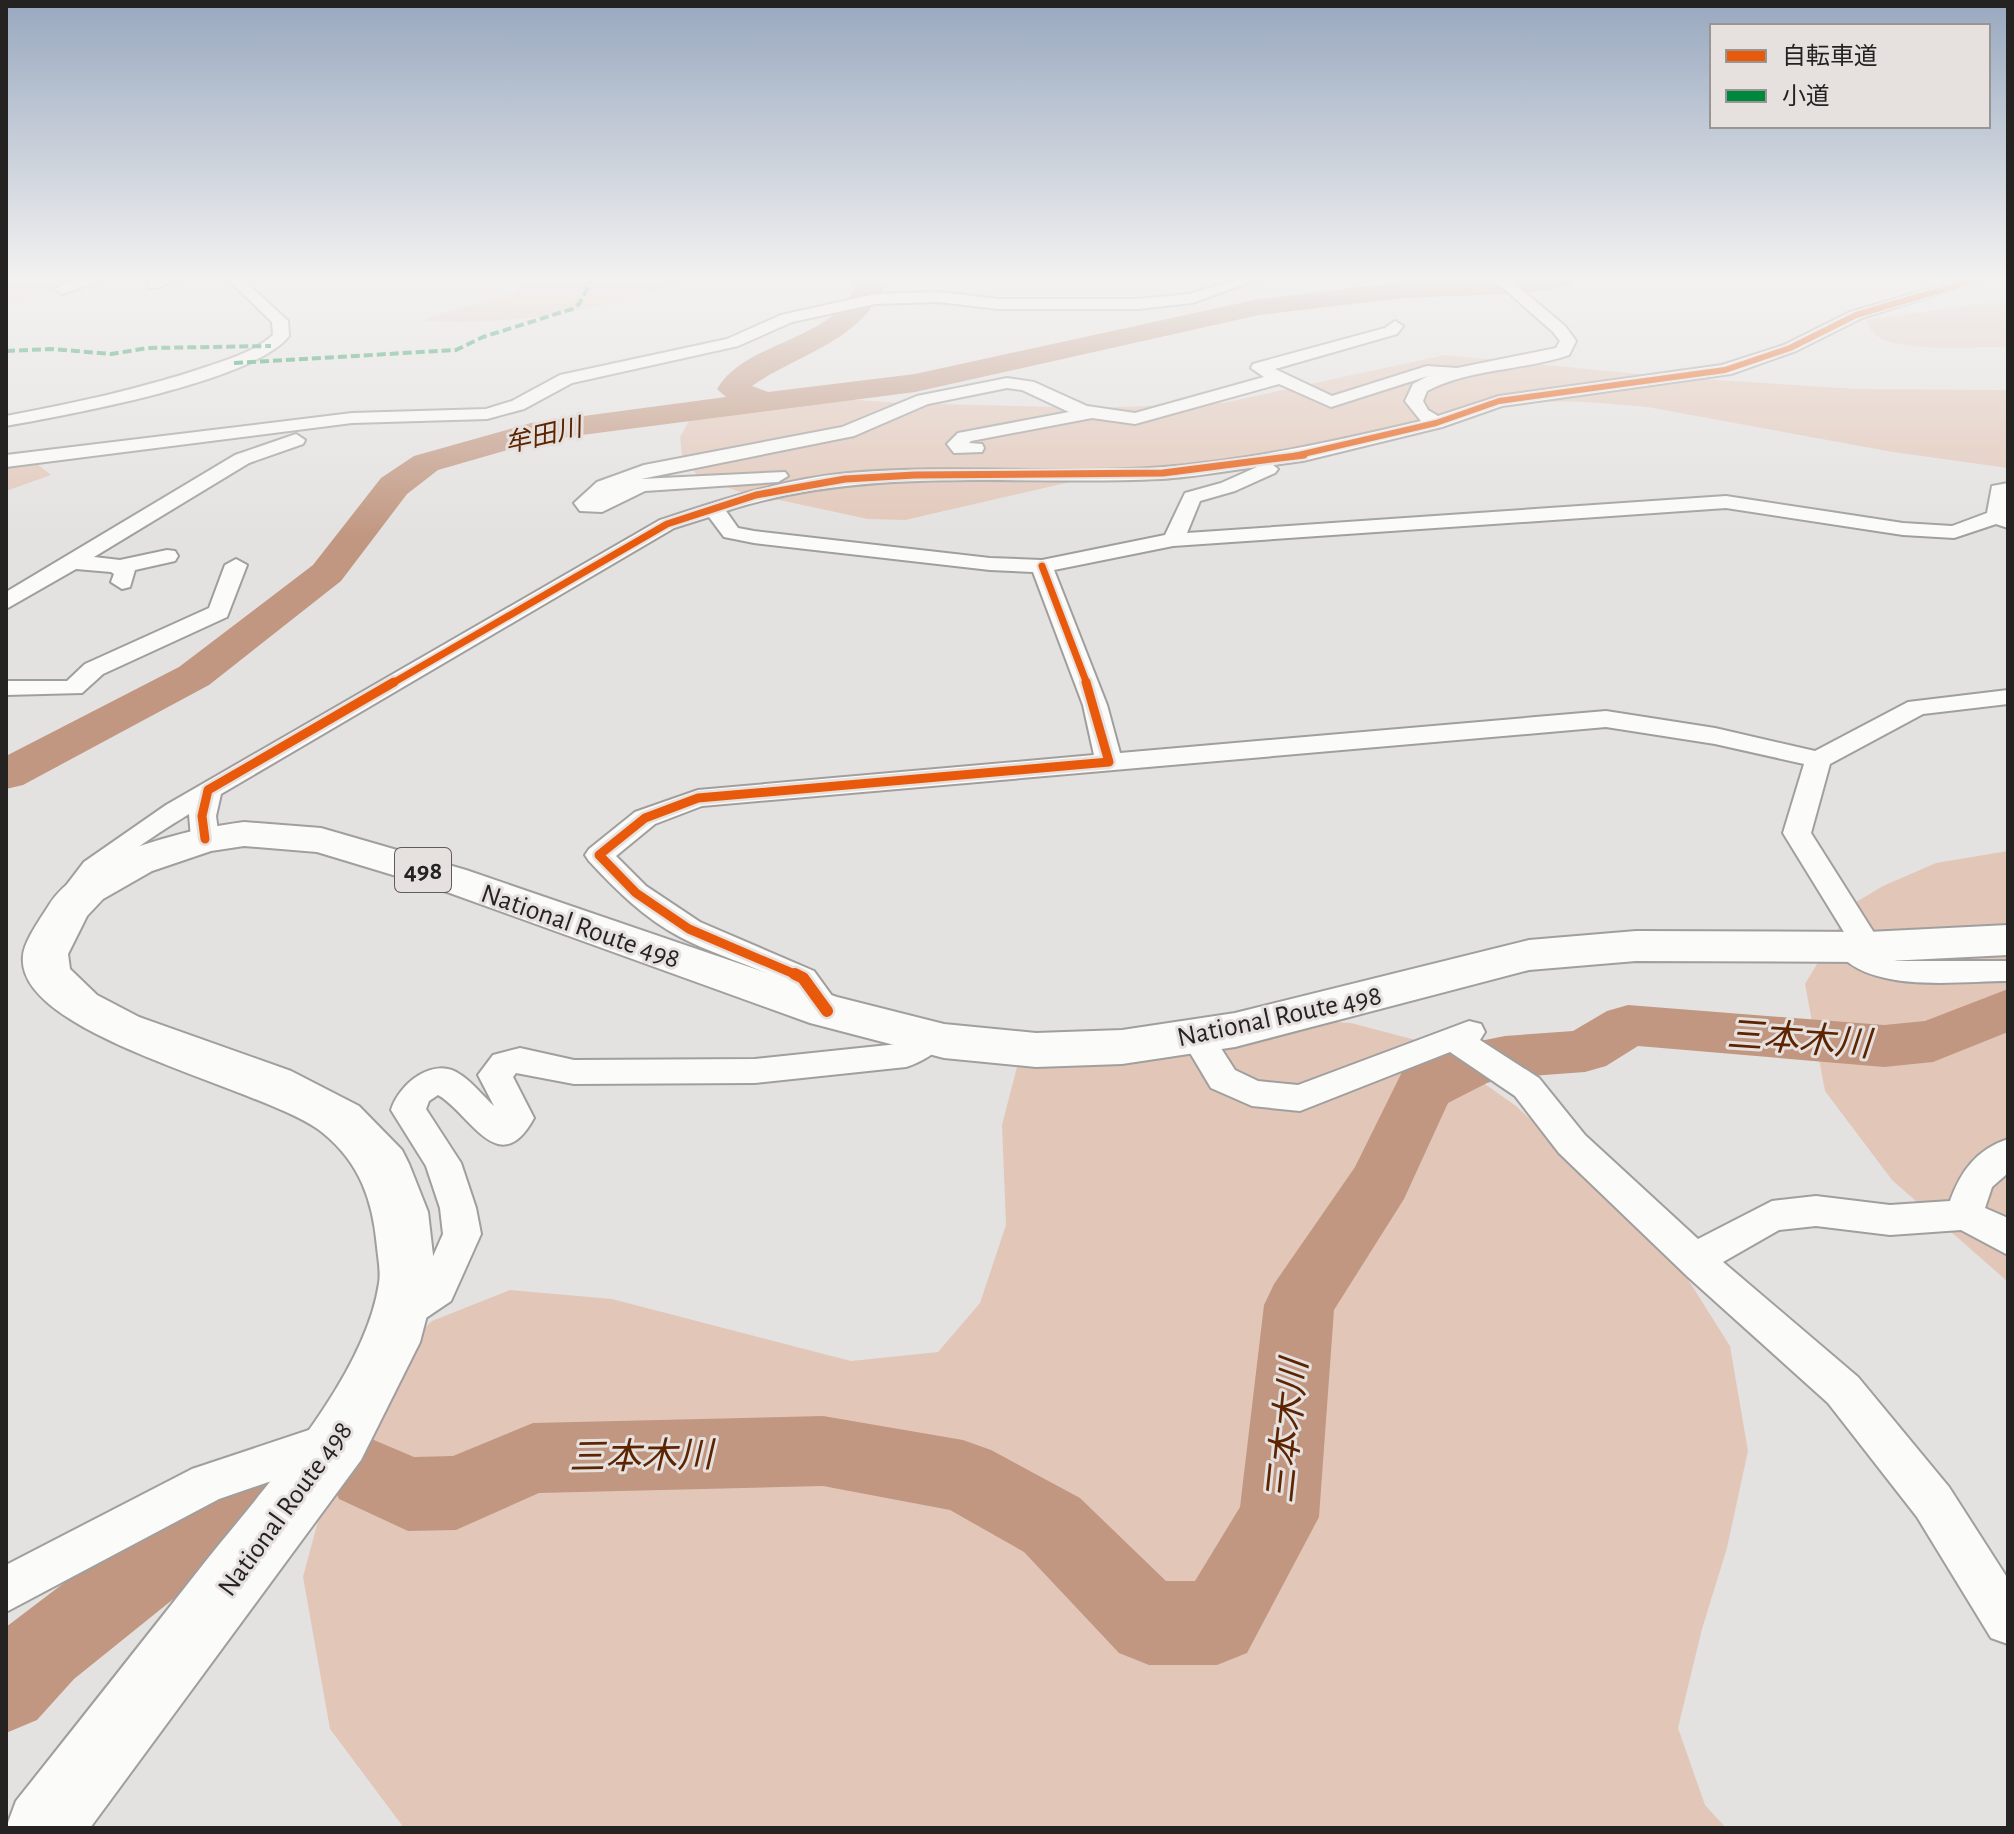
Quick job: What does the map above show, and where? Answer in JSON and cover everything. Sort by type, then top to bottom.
[{"type":"highway","name":"National Route 498","points":[[43,1828],[339,1440],[391,1342],[408,1281],[401,1212],[383,1164],[341,1119],[273,1084],[122,1029],[80,1006],[48,974],[45,954],[68,909],[88,889],[137,862],[207,814],[244,834],[321,840],[451,879],[827,1011],[931,1038],[1036,1050],[1122,1047],[1235,1030],[1529,955],[1636,946],[1859,947],[2008,940]]},
{"type":"street","points":[[6,421],[124,398],[226,365]]},
{"type":"street","points":[[6,461],[352,418],[487,414],[518,405],[566,379],[632,365]]},
{"type":"street","points":[[1271,365],[1259,368],[1331,402],[1427,371],[1459,373]]},
{"type":"street","points":[[1436,423],[1421,413],[1414,401],[1419,388],[1459,373],[1505,365]]},
{"type":"street","points":[[207,814],[667,524],[713,508],[794,487],[845,479],[928,475],[1163,473],[1303,455],[1436,423],[1499,401],[1725,370],[1741,365]]},
{"type":"street","points":[[894,476],[883,470],[860,470],[695,480],[641,485],[595,508],[587,507],[584,503],[604,486],[651,469],[847,432],[923,400],[1007,383],[1018,382],[1073,410],[1135,419],[1280,378]]},
{"type":"street","points":[[975,448],[961,449],[956,444],[965,437],[1092,413]]},
{"type":"street","points":[[6,602],[242,459],[281,443],[364,427],[387,418]]},
{"type":"street","points":[[1173,540],[1192,497],[1228,487],[1303,455]]},
{"type":"street","points":[[928,475],[943,465],[960,460],[998,456]]},
{"type":"street","points":[[713,508],[731,533],[990,564],[1042,566],[1173,540],[1726,502],[1903,529],[1954,532],[2003,519],[1999,490],[2008,489]]},
{"type":"street","points":[[73,562],[120,575],[167,556]]},
{"type":"street","points":[[6,688],[73,688],[94,669],[219,612],[236,565]]},
{"type":"street","points":[[1042,566],[1095,705],[1109,762]]},
{"type":"street","points":[[827,1011],[803,978],[689,929],[636,893],[599,855],[645,818],[698,798],[1606,719],[1715,736],[1818,760],[1917,707],[2008,697]]},
{"type":"street","points":[[1818,760],[1797,833],[1859,947],[1874,965],[1897,971],[2008,971]]},
{"type":"street","points":[[1196,1036],[1223,1079],[1252,1093],[1300,1098],[1458,1037],[1527,1087],[1572,1144],[1695,1259],[1843,1390],[1933,1502],[2008,1621]]},
{"type":"street","points":[[399,1315],[437,1290],[462,1234],[458,1208],[443,1163],[408,1110],[411,1098],[420,1089],[437,1081],[448,1082],[496,1130],[507,1130],[517,1118],[495,1075],[505,1063],[520,1060],[574,1072],[755,1071],[906,1055],[931,1038]]},
{"type":"street","points":[[1964,1215],[1976,1179],[2008,1153]]},
{"type":"street","points":[[1695,1259],[1772,1216],[1816,1211],[1890,1220],[1964,1215],[1999,1231],[2008,1240]]},
{"type":"street","points":[[6,1589],[207,1483],[339,1440]]},
{"type":"shaded area","points":[[1401,365],[1543,365],[1669,377],[1857,389],[2008,390],[2008,468],[1893,452],[1647,407],[1523,401],[1470,407],[1331,453],[1100,475],[905,520],[868,519],[737,491],[697,475],[682,455],[680,437],[690,419],[721,400],[766,394],[904,403],[1092,408],[1223,403]]},
{"type":"shaded area","points":[[37,464],[51,475],[6,491],[6,468]]},
{"type":"shaded area","points":[[2008,851],[2008,1282],[1892,1180],[1825,1091],[1805,984],[1853,904],[1883,886],[1936,863]]},
{"type":"shaded area","points":[[1269,1017],[1351,1023],[1427,1043],[1516,1106],[1607,1191],[1682,1270],[1730,1346],[1748,1451],[1727,1548],[1702,1629],[1678,1728],[1705,1805],[1726,1828],[404,1828],[330,1729],[303,1577],[333,1465],[359,1391],[432,1321],[510,1290],[612,1299],[851,1361],[938,1352],[980,1303],[1006,1225],[1002,1125],[1018,1063]]},
{"type":"waterway","points":[[764,402],[733,389],[746,376],[767,365]]},
{"type":"waterway","name":"牟田川","points":[[6,775],[194,676],[327,573],[394,486],[426,463],[531,433],[915,383],[998,365]]},
{"type":"waterway","name":"三本木川","points":[[367,1473],[408,1494],[456,1493],[533,1458],[823,1451],[963,1476],[1052,1525],[1149,1623],[1217,1623],[1279,1517],[1299,1305],[1381,1181],[1424,1088],[1470,1065],[1505,1057],[1585,1051],[1628,1025],[1884,1046],[1933,1041],[2008,1009]]},
{"type":"waterway","name":"三本木川","points":[[6,1689],[44,1649],[205,1524],[237,1504]]},
{"type":"cycle path","points":[[205,839],[202,816],[208,790],[667,524],[756,495],[845,479],[915,475],[1163,473],[1303,455],[1436,423],[1499,401],[1725,370],[1741,365]]},
{"type":"cycle path","points":[[827,1011],[803,978],[689,929],[636,893],[599,855],[645,818],[698,798],[1109,762],[1095,705],[1042,566]]}]
